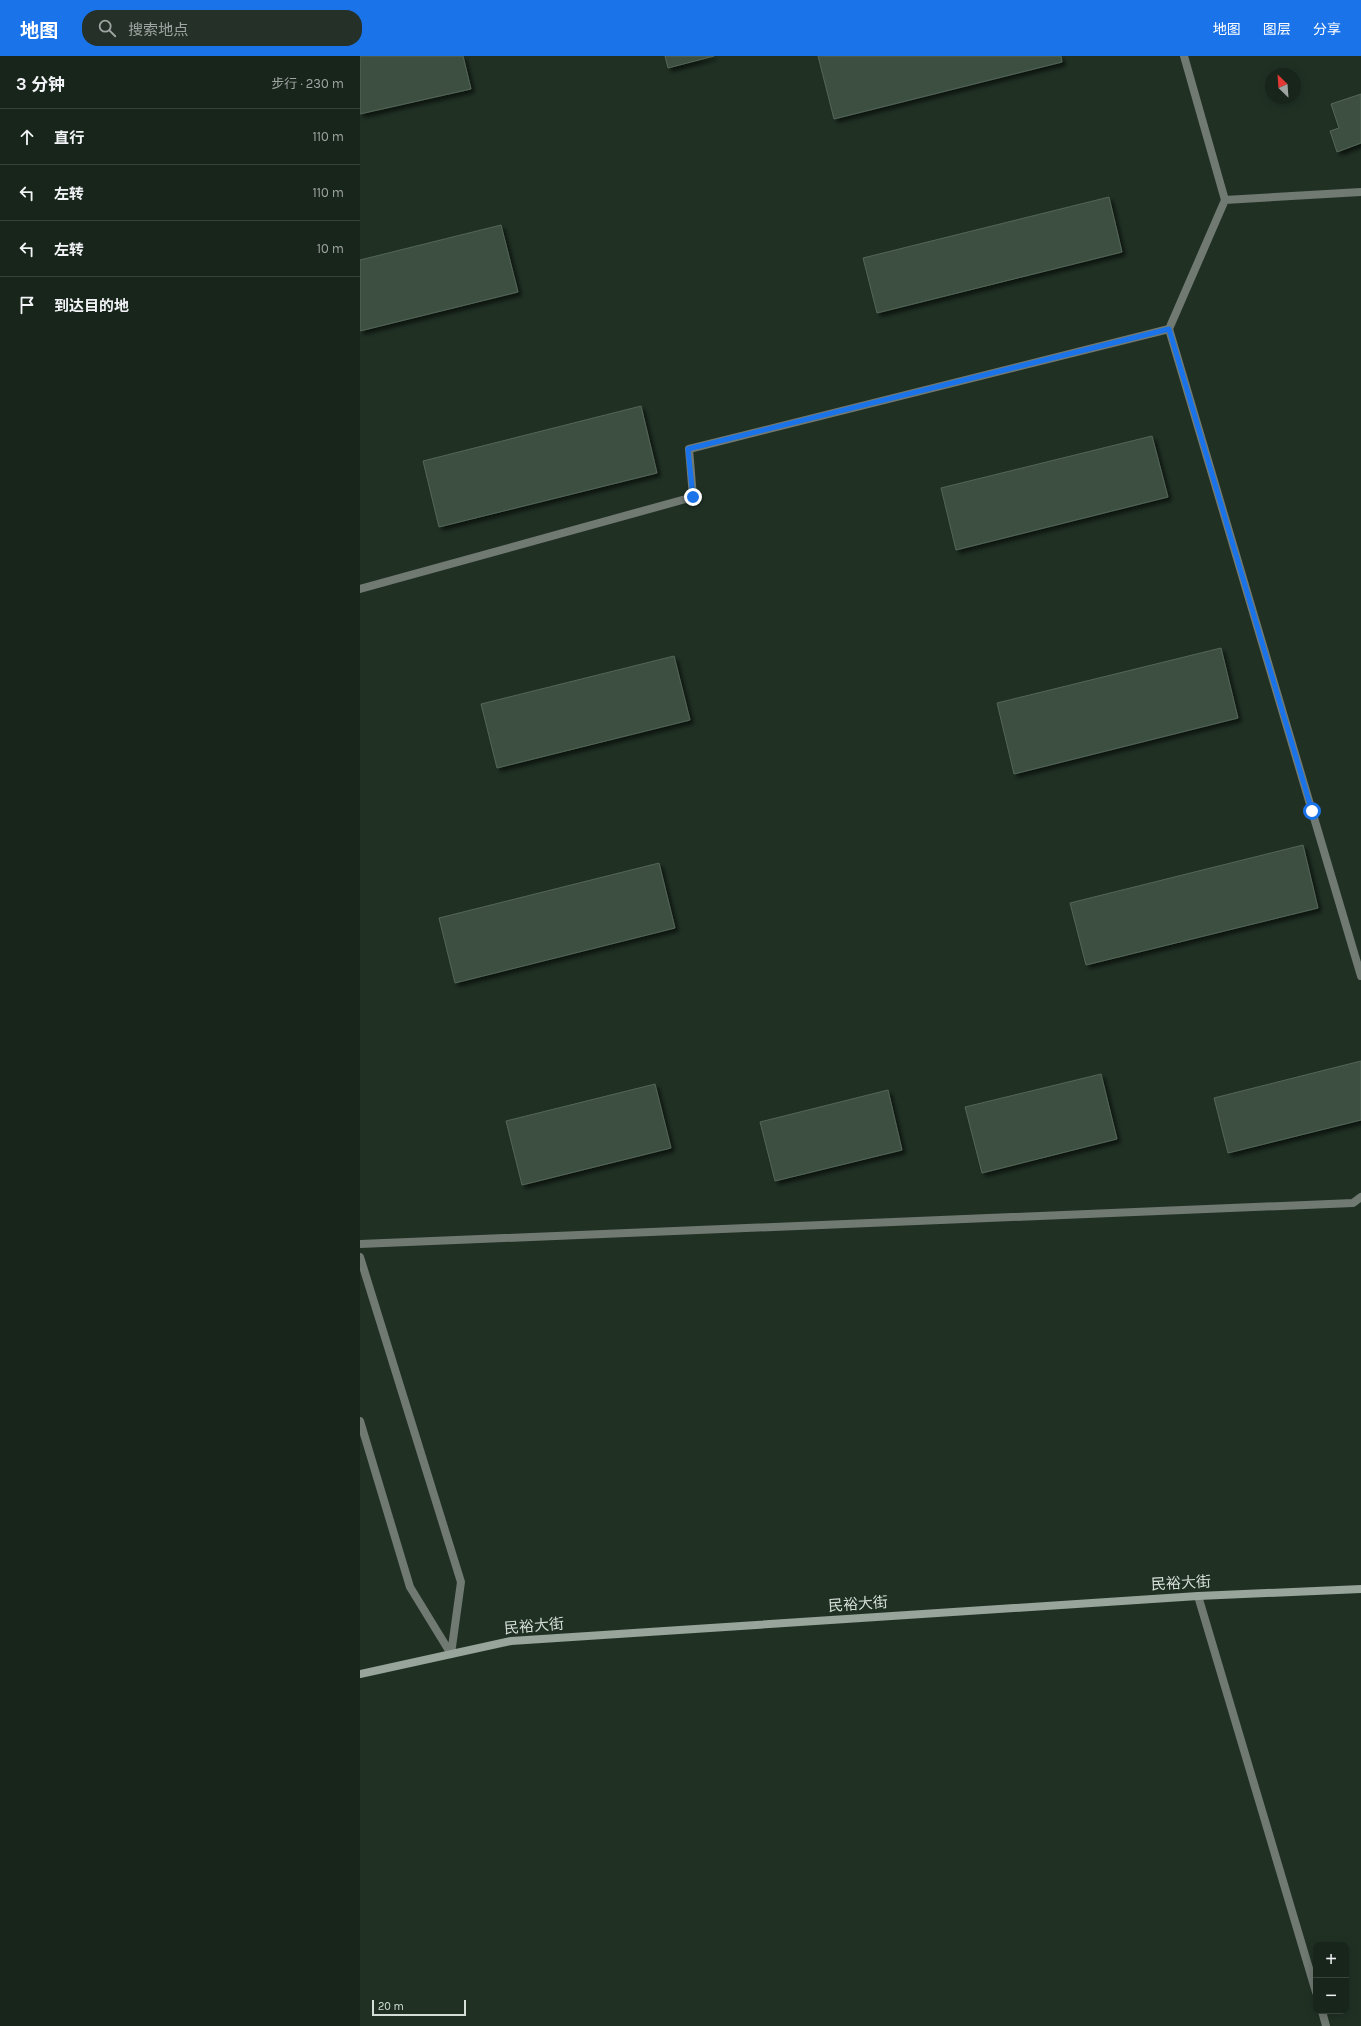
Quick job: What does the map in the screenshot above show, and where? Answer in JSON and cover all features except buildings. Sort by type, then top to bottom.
[{"type":"main road","name":"民裕大街","points":[[360,1674],[511,1641],[1198,1596],[1361,1588]]},
{"type":"street","points":[[1184,56],[1225,200],[1169,329],[1361,976]]},
{"type":"street","points":[[1225,200],[1361,192]]},
{"type":"street","points":[[360,589],[693,497],[688,449],[1169,329]]},
{"type":"street","points":[[360,1244],[1352,1203],[1361,1197]]},
{"type":"street","points":[[360,1257],[461,1582],[451,1654]]},
{"type":"street","points":[[360,1421],[410,1587],[451,1654]]},
{"type":"street","points":[[1198,1596],[1313,1982]]},
{"type":"street","points":[[1323,2014],[1326,2026]]},
{"type":"route","points":[[693,497],[688,449],[1169,329],[1312,811]]}]
